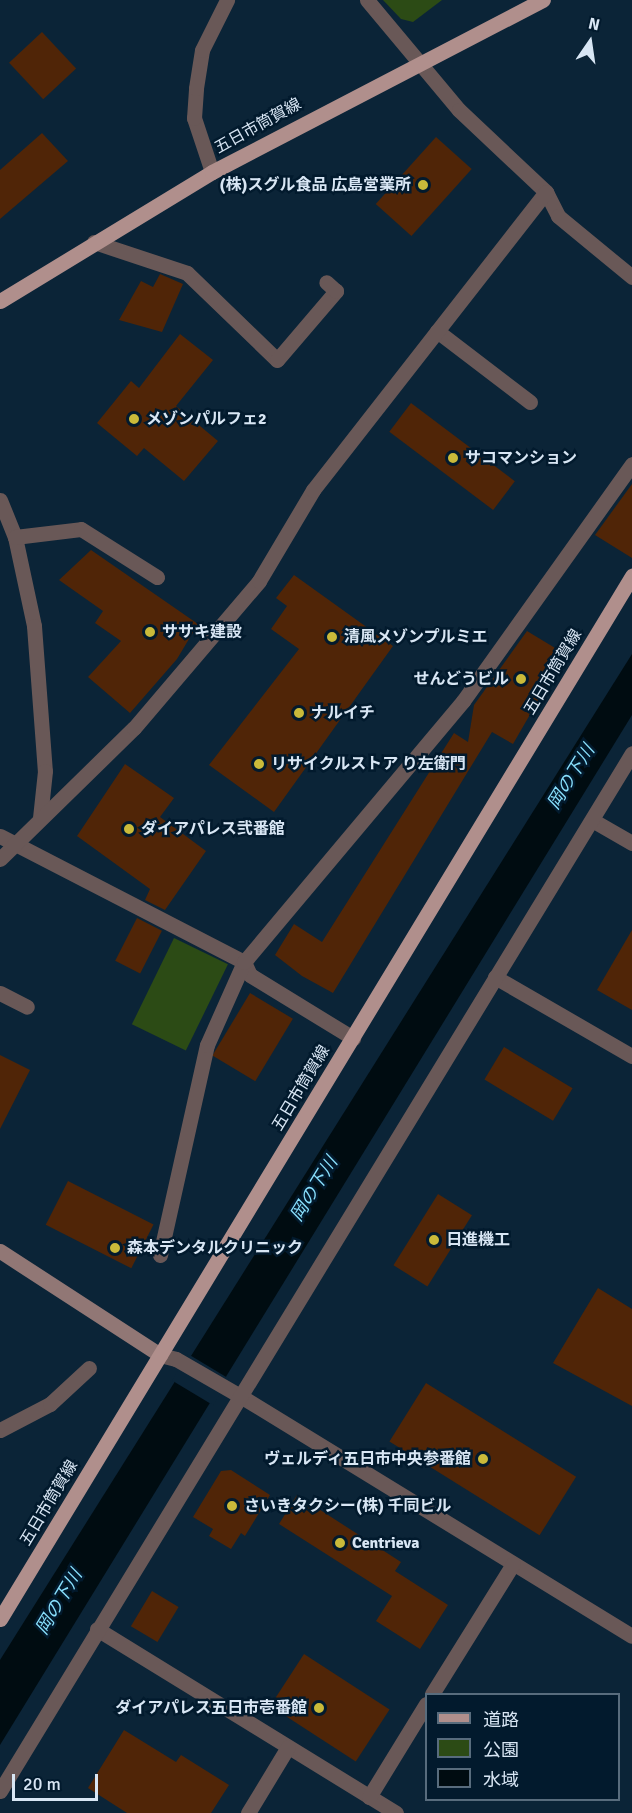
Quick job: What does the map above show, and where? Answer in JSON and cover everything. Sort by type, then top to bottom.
[{"type":"main road","name":"五日市筒賀線","points":[[0,301],[212,172],[543,0]]},
{"type":"main road","name":"五日市筒賀線","points":[[2,1612],[632,576]]},
{"type":"street","points":[[212,172],[194,118],[196,88],[202,50],[227,0]]},
{"type":"street","points":[[367,0],[459,110],[546,192],[558,216],[632,277]]},
{"type":"street","points":[[0,859],[6,840],[40,818],[134,728],[259,581],[313,490],[546,192]]},
{"type":"street","points":[[94,242],[187,273],[277,360],[336,291],[326,282]]},
{"type":"street","points":[[437,331],[530,402]]},
{"type":"street","points":[[160,1255],[207,1045],[244,962],[464,700],[632,464]]},
{"type":"street","points":[[0,500],[15,537],[29,587],[43,713],[40,818]]},
{"type":"street","points":[[15,537],[81,528],[157,577]]},
{"type":"street","points":[[0,1791],[97,1629],[242,1397],[632,753]]},
{"type":"street","points":[[592,820],[632,843]]},
{"type":"street","points":[[6,840],[244,962],[250,975],[353,1038]]},
{"type":"street","points":[[495,977],[632,1056]]},
{"type":"street","points":[[0,993],[27,1007]]},
{"type":"street","points":[[0,1251],[160,1355],[176,1359],[242,1397],[513,1564],[629,1628]]},
{"type":"street","points":[[0,1430],[50,1404],[89,1368]]},
{"type":"street","points":[[433,1693],[513,1564]]},
{"type":"street","points":[[97,1629],[396,1813]]},
{"type":"street","points":[[369,1797],[425,1706]]},
{"type":"street","points":[[248,1813],[288,1747]]},
{"type":"green space","points":[[383,0],[442,0],[413,22],[401,19]]},
{"type":"green space","points":[[174,938],[228,964],[186,1051],[132,1024]]},
{"type":"water","name":"岡の下川","points":[[632,654],[632,715],[0,1745],[0,1660]]},
{"type":"pier","points":[[188,1354],[229,1379],[213,1405],[172,1381]]},
{"type":"building","points":[[42,32],[76,69],[43,99],[9,63]]},
{"type":"building","points":[[42,133],[68,161],[0,219],[0,170]]},
{"type":"building","name":"(株)スグル食品 広島営業所","points":[[436,137],[472,169],[411,236],[376,204]]},
{"type":"building","points":[[160,274],[183,284],[162,332],[119,320],[141,281],[153,287]]},
{"type":"building","points":[[180,334],[213,360],[176,406],[218,441],[184,481],[144,448],[137,456],[97,423],[131,381],[139,388]]},
{"type":"building","name":"サコマンション","points":[[411,403],[515,481],[493,510],[389,432]]},
{"type":"building","points":[[632,484],[632,558],[595,535]]},
{"type":"building","name":"ササキ建設","points":[[91,550],[198,624],[177,659],[130,713],[88,677],[121,641],[95,623],[103,611],[59,580]]},
{"type":"building","points":[[294,575],[393,646],[274,812],[209,765],[299,649],[271,629],[287,606],[276,598]]},
{"type":"building","points":[[527,631],[565,654],[513,744],[492,732],[333,993],[302,976],[275,955],[294,924],[322,942],[454,733],[468,742],[474,705]]},
{"type":"building","name":"ダイアパレス弐番館","points":[[125,764],[174,798],[160,817],[206,851],[165,910],[145,900],[150,889],[77,836]]},
{"type":"building","points":[[137,918],[162,931],[140,973],[115,961]]},
{"type":"building","points":[[632,930],[632,1010],[597,990]]},
{"type":"building","points":[[250,993],[293,1019],[255,1081],[212,1056]]},
{"type":"building","points":[[504,1047],[573,1088],[553,1121],[484,1080]]},
{"type":"building","points":[[0,1055],[30,1070],[0,1129]]},
{"type":"building","name":"森本デンタルクリニック","points":[[68,1181],[154,1225],[131,1268],[46,1225]]},
{"type":"building","name":"日進機工","points":[[438,1194],[472,1215],[427,1286],[393,1265]]},
{"type":"building","points":[[598,1288],[632,1309],[632,1406],[553,1363]]},
{"type":"building","name":"ヴェルディ五日市中央参番館","points":[[426,1383],[576,1477],[540,1535],[389,1442]]},
{"type":"building","name":"さいきタクシー(株) 千同ビル","points":[[231,1470],[270,1495],[245,1536],[241,1533],[231,1549],[209,1536],[213,1529],[193,1517],[221,1471]]},
{"type":"building","points":[[297,1495],[401,1562],[395,1571],[448,1605],[420,1649],[376,1621],[392,1596],[279,1524]]},
{"type":"building","points":[[152,1591],[179,1607],[157,1642],[131,1626]]},
{"type":"building","name":"ダイアパレス五日市壱番館","points":[[304,1654],[390,1710],[356,1762],[270,1706]]},
{"type":"building","points":[[124,1730],[176,1762],[181,1755],[229,1785],[211,1813],[127,1813],[88,1788]]},
{"type":"place","name":"(株)スグル食品 広島営業所","points":[[423,185]]},
{"type":"place","name":"メゾンパルフェ2","points":[[134,419]]},
{"type":"place","name":"サコマンション","points":[[453,458]]},
{"type":"place","name":"ササキ建設","points":[[150,632]]},
{"type":"place","name":"清風メゾンプルミエ","points":[[332,637]]},
{"type":"place","name":"せんどうビル","points":[[521,679]]},
{"type":"place","name":"ナルイチ","points":[[299,713]]},
{"type":"place","name":"リサイクルストア り左衛門","points":[[259,764]]},
{"type":"place","name":"ダイアパレス弐番館","points":[[129,829]]},
{"type":"place","name":"日進機工","points":[[434,1240]]},
{"type":"place","name":"森本デンタルクリニック","points":[[115,1248]]},
{"type":"place","name":"ヴェルディ五日市中央参番館","points":[[483,1459]]},
{"type":"place","name":"さいきタクシー(株) 千同ビル","points":[[232,1506]]},
{"type":"place","name":"Centrieva","points":[[340,1543]]},
{"type":"place","name":"ダイアパレス五日市壱番館","points":[[319,1708]]}]
